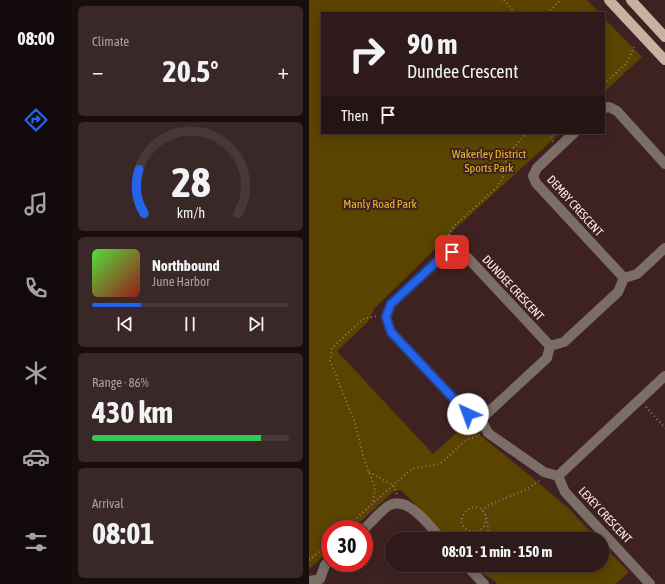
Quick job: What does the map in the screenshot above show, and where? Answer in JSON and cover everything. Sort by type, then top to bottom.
[{"type":"main road","points":[[609,0],[665,60]]},
{"type":"main road","points":[[631,0],[665,37]]},
{"type":"street","points":[[605,108],[609,107],[617,112],[665,164]]},
{"type":"street","name":"DEMBY CRESCENT","points":[[574,134],[537,168],[533,176],[536,183],[624,278]]},
{"type":"street","points":[[481,420],[547,358],[550,346],[564,342],[618,292],[624,278],[637,274],[665,248]]},
{"type":"street","points":[[452,252],[444,255],[391,304],[386,317],[391,332],[468,414],[481,420],[488,433],[543,472],[559,476],[665,376]]},
{"type":"street","name":"DUNDEE CRESCENT","points":[[452,252],[460,252],[468,258],[550,346]]},
{"type":"street","name":"LEXEY CRESCENT","points":[[559,476],[565,492],[650,584]]},
{"type":"street","points":[[373,520],[389,505],[402,503],[416,511],[436,532]]},
{"type":"street","points":[[309,581],[323,582],[324,572]]},
{"type":"street","points":[[473,572],[484,584]]},
{"type":"path","points":[[504,0],[514,12]]},
{"type":"path","points":[[548,12],[561,0]]},
{"type":"path","points":[[605,83],[626,64],[634,47]]},
{"type":"path","points":[[452,252],[449,233],[454,226],[497,187],[503,178],[507,154],[526,134]]},
{"type":"path","points":[[373,502],[375,488],[355,423],[330,361],[332,348],[363,319],[375,316],[386,317]]},
{"type":"path","points":[[641,399],[665,428]]},
{"type":"path","points":[[354,520],[408,472],[415,468],[439,464],[467,440],[483,434]]},
{"type":"path","points":[[369,472],[393,485],[402,503]]},
{"type":"path","points":[[482,510],[487,506],[527,489],[540,480]]},
{"type":"path","points":[[486,518],[484,526],[478,531],[469,531],[463,525],[462,518],[466,511],[472,508],[482,510],[486,518],[488,532]]},
{"type":"path","points":[[309,560],[321,550]]},
{"type":"green space","name":"Manly Road Park","points":[[309,0],[587,0],[599,12],[321,12],[321,134],[559,134],[455,229],[374,309],[368,322],[337,351],[433,454],[466,424],[570,510],[590,532],[443,532],[401,490],[393,492],[362,520],[321,520],[321,558],[309,569]]},
{"type":"green space","points":[[605,19],[642,57],[605,91]]},
{"type":"green space","points":[[609,551],[629,572],[616,584],[497,584],[495,581],[481,572],[609,572]]},
{"type":"route","points":[[452,252],[444,255],[391,304],[386,317],[391,332],[468,414]]},
{"type":"park label","name":"Wakerley District Sports Park","points":[[489,161]]}]
